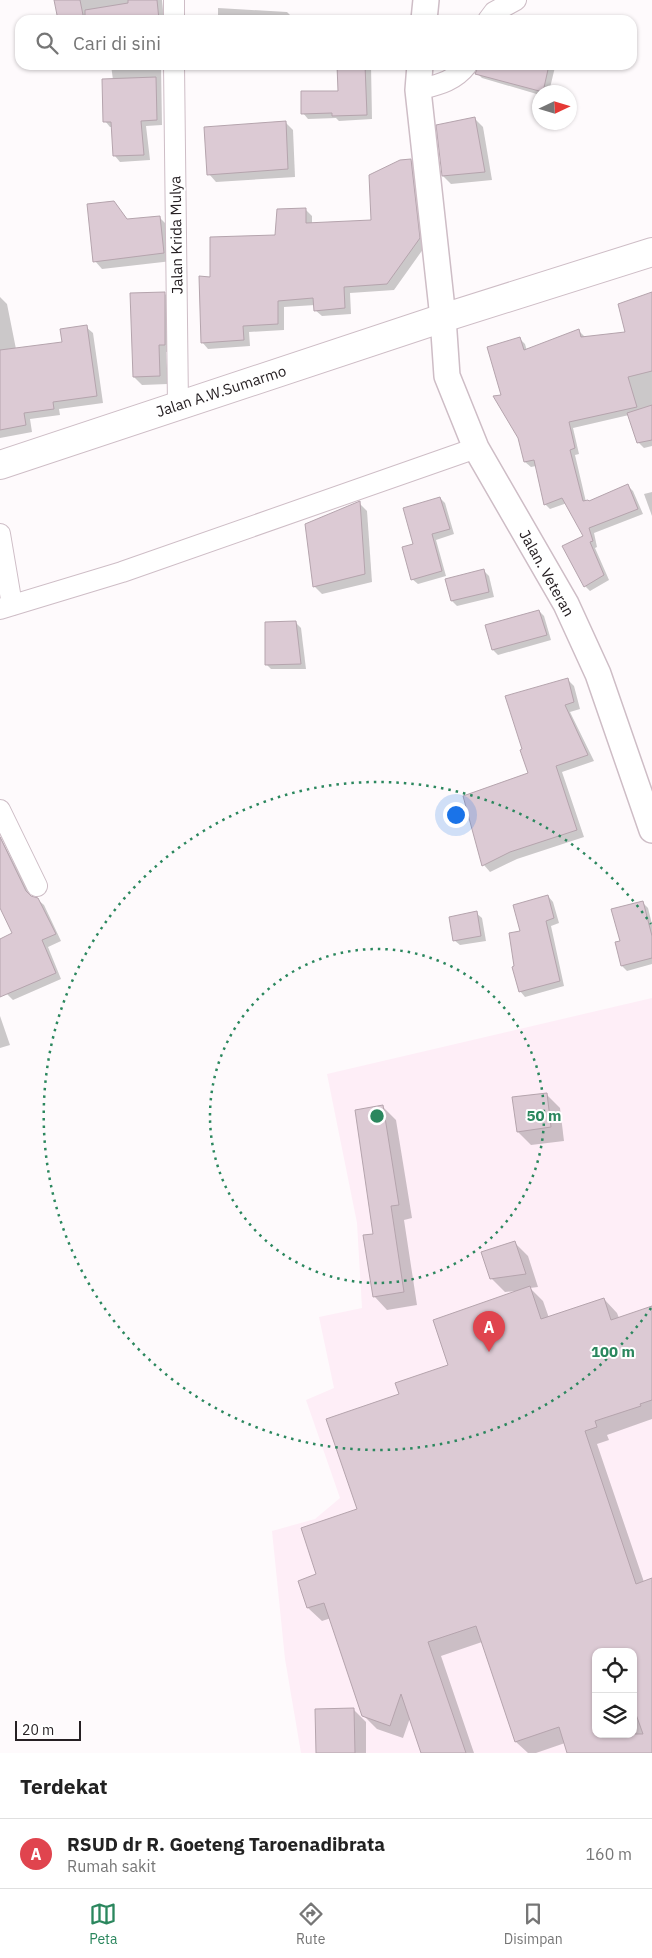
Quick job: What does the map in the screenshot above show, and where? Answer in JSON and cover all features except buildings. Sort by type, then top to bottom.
[{"type":"main road","name":"Jalan A.W.Sumarmo","points":[[0,466],[443,318],[652,252]]},
{"type":"street","points":[[174,0],[174,15]]},
{"type":"street","points":[[424,15],[426,0]]},
{"type":"street","points":[[492,15],[516,0]]},
{"type":"street","name":"Jalan Krida Mulya","points":[[174,70],[178,406]]},
{"type":"street","name":"Jalan. Veteran","points":[[420,70],[418,90],[443,318],[447,376],[476,448],[566,604],[590,656],[652,830]]},
{"type":"street","points":[[418,90],[448,82],[463,70]]},
{"type":"street","points":[[0,534],[6,608],[122,572],[476,448]]},
{"type":"street","points":[[0,810],[37,886]]},
{"type":"shaded area","points":[[652,998],[652,1753],[301,1753],[285,1659],[272,1531],[315,1519],[340,1498],[306,1400],[334,1388],[319,1317],[362,1308],[357,1223],[327,1074]]},
{"type":"place","name":"RSUD dr R. Goeteng Taroenadibrata","points":[[489,1352]]}]
